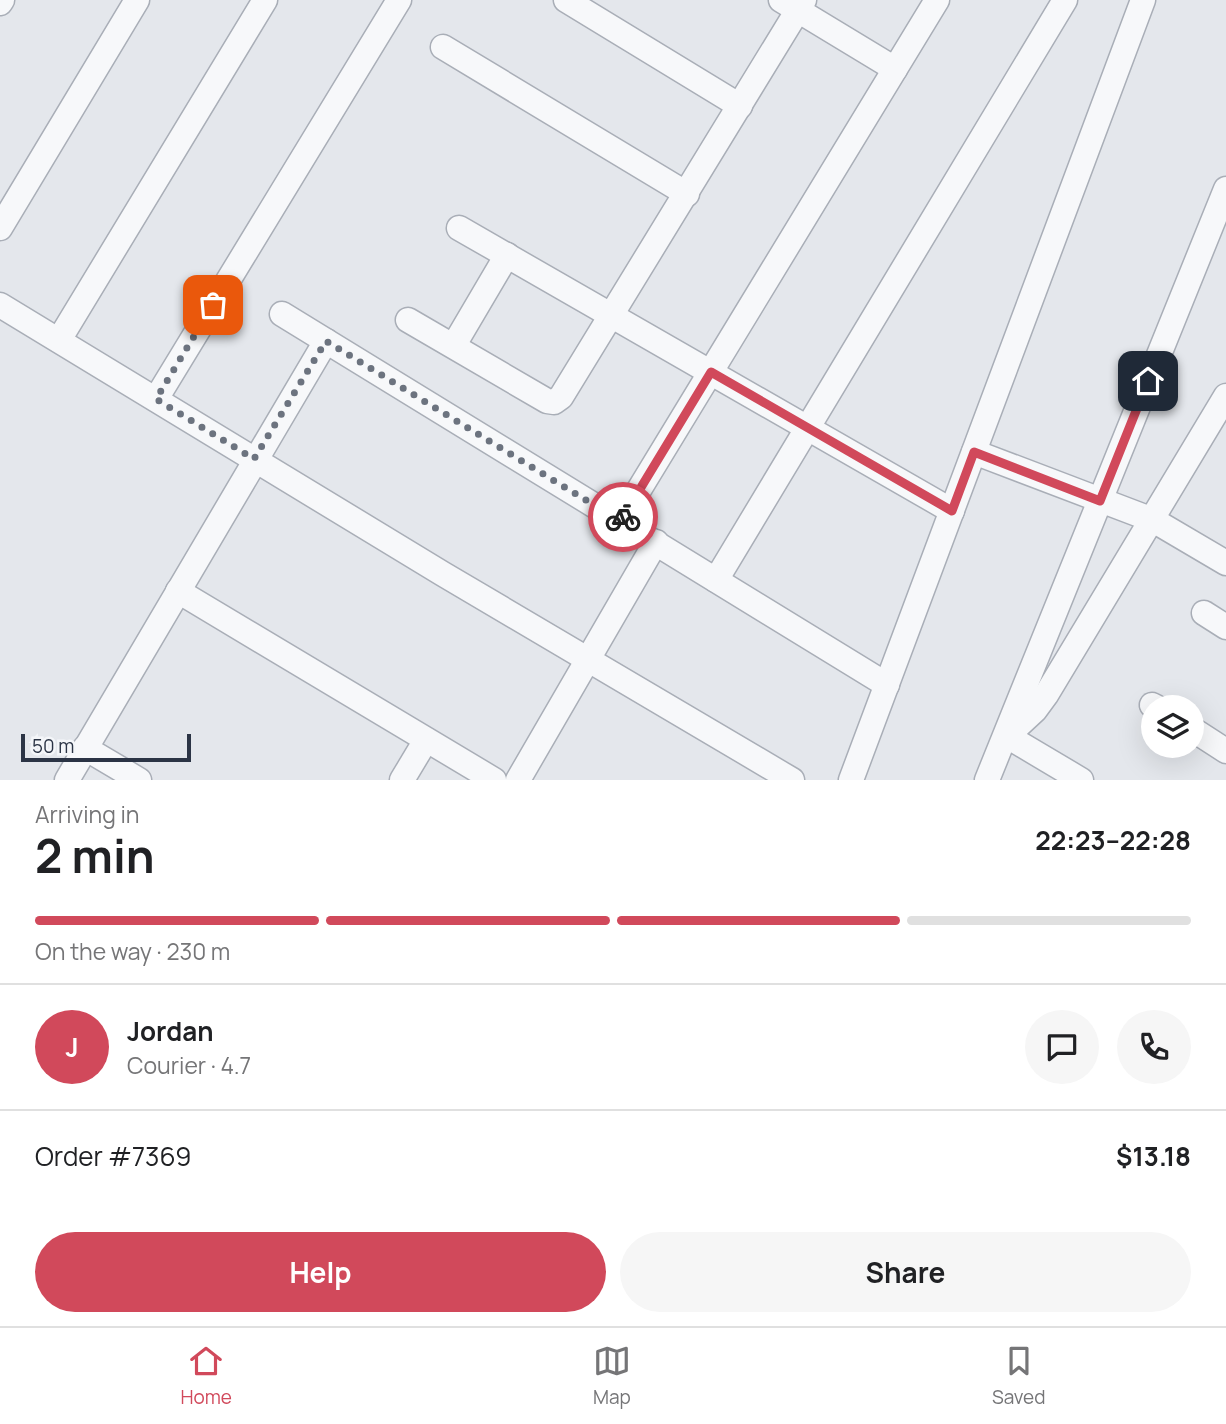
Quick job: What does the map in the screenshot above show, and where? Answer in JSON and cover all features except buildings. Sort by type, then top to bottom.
[{"type":"street","points":[[0,228],[137,0]]},
{"type":"street","points":[[59,340],[265,0]]},
{"type":"street","points":[[156,399],[399,0]]},
{"type":"street","points":[[566,0],[740,106]]},
{"type":"street","points":[[620,521],[937,0]]},
{"type":"street","points":[[716,580],[1065,0]]},
{"type":"street","points":[[851,780],[1143,0]]},
{"type":"street","points":[[408,320],[554,402],[561,397],[613,316],[687,194],[740,106],[794,4],[895,69]]},
{"type":"street","points":[[443,47],[687,194]]},
{"type":"street","points":[[987,780],[1226,189]]},
{"type":"street","points":[[460,228],[952,511]]},
{"type":"street","points":[[454,345],[507,255]]},
{"type":"street","points":[[0,304],[792,780]]},
{"type":"street","points":[[282,314],[887,685]]},
{"type":"street","points":[[67,780],[326,341]]},
{"type":"street","points":[[1007,736],[1035,710],[1046,695],[1226,396]]},
{"type":"street","points":[[974,452],[1153,520],[1226,563]]},
{"type":"street","points":[[518,780],[656,542]]},
{"type":"street","points":[[178,591],[494,780]]},
{"type":"street","points":[[1204,613],[1226,627]]},
{"type":"street","points":[[1007,736],[1081,780]]},
{"type":"street","points":[[1204,737],[1226,751]]},
{"type":"street","points":[[402,780],[426,740]]},
{"type":"street","points":[[85,748],[139,780]]},
{"type":"way so far","points":[[213,305],[156,399],[254,459],[326,341],[620,521],[623,517]]},
{"type":"route","points":[[623,517],[711,372],[952,511],[974,452],[1100,501],[1148,381]]}]
